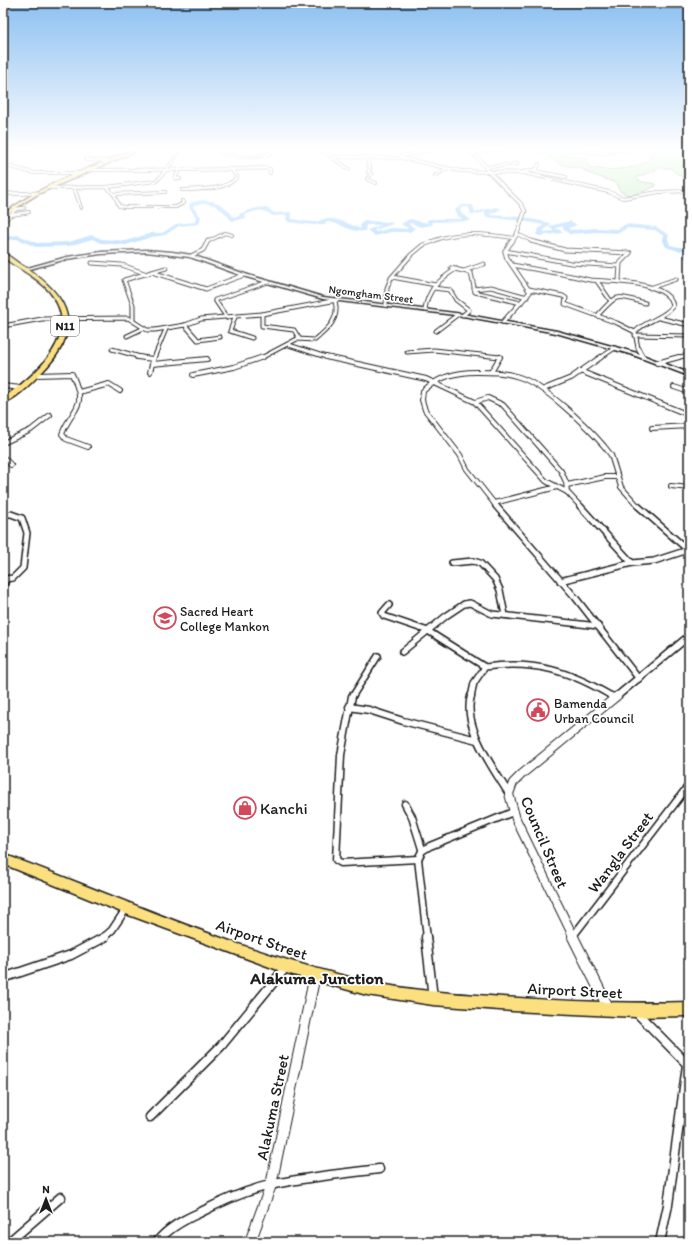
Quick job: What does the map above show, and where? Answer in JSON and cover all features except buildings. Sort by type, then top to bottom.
[{"type":"highway","points":[[3,217],[15,207]]},
{"type":"highway","name":"N11","points":[[3,254],[26,269],[52,291],[62,304],[65,318],[64,334],[59,347],[51,360],[21,388],[3,401]]},
{"type":"highway","name":"Airport Street","points":[[3,859],[126,908],[286,967],[367,988],[433,998],[513,1004],[635,1010],[689,1009]]},
{"type":"main road","name":"Ngomgham Street","points":[[26,269],[67,258],[101,253],[146,251],[191,256],[244,275],[336,301],[386,305],[457,314],[556,332],[635,354],[689,375]]},
{"type":"street","points":[[505,251],[517,234],[525,211],[524,207]]},
{"type":"street","points":[[3,223],[16,209],[24,208]]},
{"type":"street","points":[[11,215],[29,212]]},
{"type":"street","points":[[191,256],[204,250],[208,240],[227,232],[232,235]]},
{"type":"street","points":[[386,305],[388,288],[392,277],[406,259],[425,244],[454,235],[467,234],[495,234],[514,238]]},
{"type":"street","points":[[517,234],[539,244],[565,250],[630,254],[621,261],[619,266],[619,281]]},
{"type":"street","points":[[505,251],[571,263],[619,266]]},
{"type":"street","points":[[505,251],[521,281],[529,289],[563,296],[566,298],[566,304],[597,316],[635,334],[681,337],[689,336]]},
{"type":"street","points":[[92,263],[122,265],[147,274]]},
{"type":"street","points":[[464,271],[484,264]]},
{"type":"street","points":[[512,265],[597,281],[619,281],[662,292],[672,301],[673,306],[659,318],[640,326],[635,334],[640,352],[644,357]]},
{"type":"street","points":[[133,320],[133,301],[124,280],[154,273],[166,268]]},
{"type":"street","points":[[451,268],[472,274],[475,292],[521,303]]},
{"type":"street","points":[[425,310],[425,299],[435,286],[447,275],[456,270]]},
{"type":"street","points":[[154,273],[206,289],[244,275]]},
{"type":"street","points":[[392,277],[450,290],[456,300],[469,310],[462,315]]},
{"type":"street","points":[[650,288],[676,279]]},
{"type":"street","points":[[597,281],[610,300]]},
{"type":"street","points":[[227,318],[215,300],[268,282]]},
{"type":"street","points":[[474,289],[491,287],[527,297]]},
{"type":"street","points":[[504,322],[530,294],[529,289]]},
{"type":"street","points":[[597,316],[610,300],[622,298],[645,303]]},
{"type":"street","points":[[3,326],[33,319],[65,318],[133,320],[144,328],[152,330],[166,329],[185,325],[201,319],[262,314],[336,301],[338,306],[338,314],[329,328],[315,340],[299,338],[289,345],[253,361],[214,372],[193,375]]},
{"type":"street","points":[[262,314],[262,326],[294,330],[299,338]]},
{"type":"street","points":[[436,331],[457,314]]},
{"type":"street","points":[[235,317],[230,331],[252,338]]},
{"type":"street","points":[[659,318],[689,325]]},
{"type":"street","points":[[185,325],[198,340],[220,338]]},
{"type":"street","points":[[127,336],[144,328]]},
{"type":"street","points":[[150,372],[153,359],[166,329]]},
{"type":"street","points":[[289,345],[331,359],[434,382],[475,402],[546,482],[567,492],[632,563]]},
{"type":"street","points":[[544,389],[564,381],[580,372],[615,348]]},
{"type":"street","points":[[112,349],[139,358],[153,359]]},
{"type":"street","points":[[407,352],[434,350],[500,357],[491,372]]},
{"type":"street","points":[[635,354],[640,352]]},
{"type":"street","points":[[657,363],[689,355]]},
{"type":"street","points":[[152,364],[207,359]]},
{"type":"street","points":[[639,679],[598,626],[467,469],[460,455],[425,410],[422,400],[424,392],[434,382],[448,375],[491,372],[518,376],[544,389],[609,452],[616,478],[624,491],[689,550]]},
{"type":"street","points":[[580,372],[689,415]]},
{"type":"street","points":[[36,375],[70,373],[79,392],[80,403],[77,411],[66,424],[62,434],[66,439],[88,447]]},
{"type":"street","points":[[79,392],[109,384],[120,391]]},
{"type":"street","points":[[3,386],[21,388]]},
{"type":"street","points":[[674,387],[682,391],[689,392]]},
{"type":"street","points":[[475,402],[488,398],[503,405],[561,470],[567,485],[567,492]]},
{"type":"street","points":[[3,444],[31,430],[50,415]]},
{"type":"street","points":[[652,428],[689,426]]},
{"type":"street","points":[[3,457],[11,465]]},
{"type":"street","points":[[567,485],[605,477],[616,478]]},
{"type":"street","points":[[671,486],[689,488]]},
{"type":"street","points":[[494,503],[557,488]]},
{"type":"street","points":[[3,514],[11,514],[22,518],[27,533],[23,568],[13,578],[4,580],[3,586]]},
{"type":"street","points":[[560,581],[632,563],[654,560],[689,550]]},
{"type":"street","points":[[452,563],[473,561],[480,564],[495,579],[500,590],[505,615]]},
{"type":"street","points":[[402,652],[447,614],[466,603],[472,603],[486,613],[598,626]]},
{"type":"street","points":[[389,605],[382,613],[384,616],[428,631],[485,667],[532,665],[554,670],[595,685],[615,698]]},
{"type":"street","name":"Council Street","points":[[609,1009],[547,885],[514,812],[509,794],[513,783],[522,774],[639,679],[689,636]]},
{"type":"street","points":[[378,656],[353,694],[349,707],[341,755],[336,860],[341,863],[418,859]]},
{"type":"street","points":[[485,667],[477,676],[470,699],[469,710],[477,740],[509,794]]},
{"type":"street","points":[[349,707],[477,740]]},
{"type":"street","name":"Wangla Street","points":[[573,936],[689,785]]},
{"type":"street","points":[[405,804],[412,817],[422,849],[418,859],[433,998]]},
{"type":"street","points":[[422,849],[514,812]]},
{"type":"street","points":[[3,978],[72,954],[99,940],[107,935],[126,908]]},
{"type":"street","points":[[150,1117],[221,1046],[286,967]]},
{"type":"street","name":"Alakuma Street","points":[[250,1242],[271,1185],[315,975]]},
{"type":"street","points":[[635,1010],[688,1065],[668,1205],[660,1242]]},
{"type":"street","points":[[157,1242],[163,1234],[192,1216],[224,1200],[271,1185],[379,1168]]},
{"type":"street","points":[[9,1242],[61,1197]]},
{"type":"waterway","points":[[3,239],[18,237],[36,245],[69,244],[92,237],[101,241],[126,243],[151,235],[163,234],[178,225],[197,223],[199,217],[191,207]]},
{"type":"waterway","points":[[222,207],[232,219],[244,217],[241,215],[259,208],[271,212],[273,215],[289,213],[289,220],[314,224],[323,223],[323,221],[333,221],[359,231],[363,230],[364,223],[390,224],[370,230],[375,234],[391,230],[408,231],[412,228],[404,224],[410,221],[422,224],[421,225],[430,224],[431,222],[429,221],[468,220],[460,215],[457,210],[460,207]]},
{"type":"waterway","points":[[471,207],[473,214],[496,208],[499,209],[487,213],[487,216],[522,219],[548,224],[542,228],[539,234],[560,232],[550,227],[570,223],[574,225],[565,227],[569,232],[596,230],[619,231],[626,226],[656,229],[667,236],[665,239],[668,246],[679,249],[688,248],[686,245],[689,242]]},
{"type":"waterway","points":[[689,253],[685,254],[686,257],[689,257]]},
{"type":"place","name":"Sacred Heart College Mankon","points":[[165,618]]},
{"type":"place","name":"Bamenda Urban Council","points":[[538,710]]},
{"type":"place","name":"Kanchi","points":[[245,808]]},
{"type":"district","name":"Alakuma Junction","points":[[317,978]]}]
